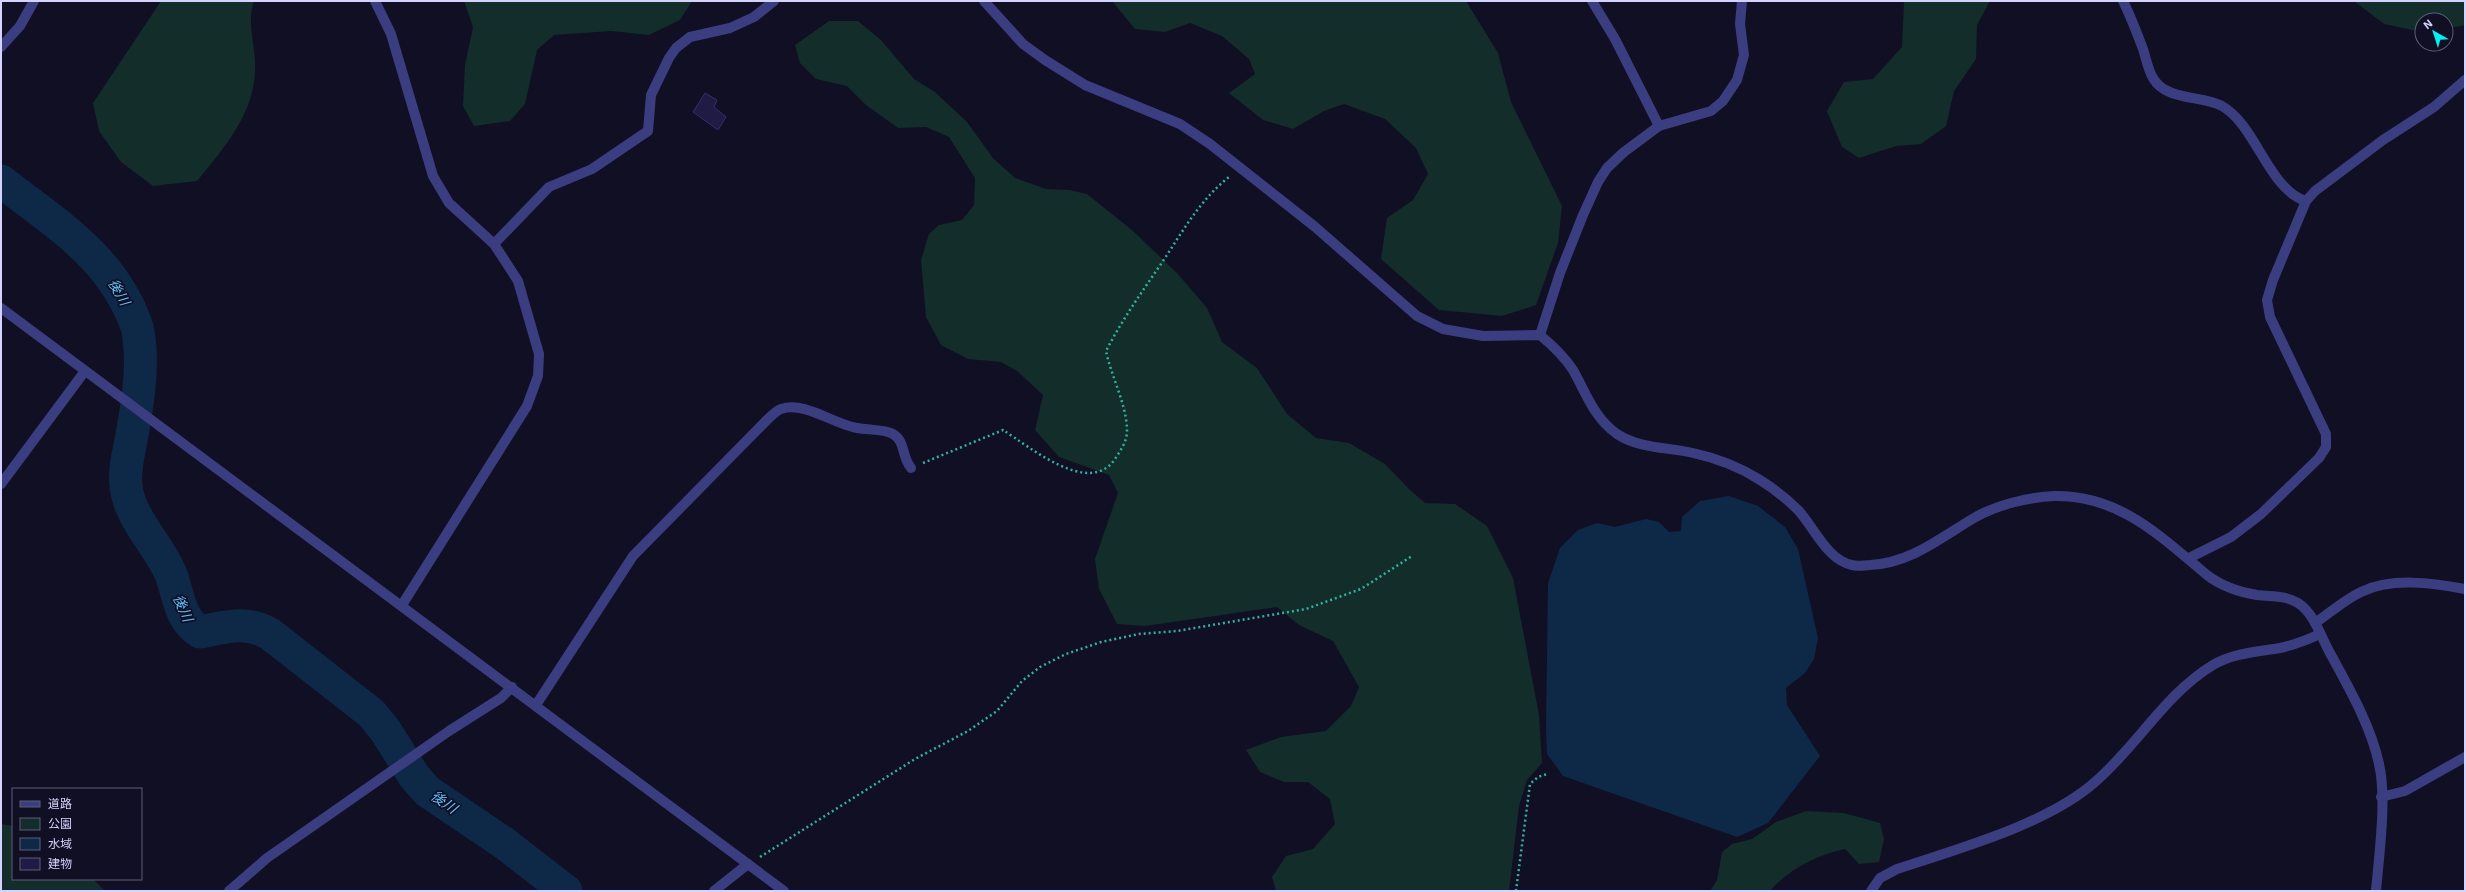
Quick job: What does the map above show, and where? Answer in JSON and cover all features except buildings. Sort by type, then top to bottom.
[{"type":"street","points":[[1,47],[20,26],[34,1]]},
{"type":"street","points":[[375,1],[391,34],[433,176],[449,203],[494,244],[518,282],[539,354],[538,376],[527,406],[402,605]]},
{"type":"street","points":[[494,244],[549,186],[592,169],[648,130],[651,95],[669,58],[676,48],[690,37],[730,28],[754,17],[774,1]]},
{"type":"street","points":[[984,1],[1024,44],[1045,60],[1085,85],[1180,124],[1210,144],[1314,226],[1417,316],[1443,330],[1482,336],[1540,335],[1571,367],[1586,398],[1598,416],[1616,433],[1637,444],[1692,453],[1728,463],[1758,479],[1798,510],[1836,557],[1852,566],[1875,565],[1901,560],[1926,549],[1975,517],[1993,509],[2021,501],[2054,496],[2088,499],[2117,510],[2151,528],[2210,577],[2234,590],[2288,597],[2302,605],[2315,623],[2340,671],[2374,745],[2380,767],[2381,797],[2376,891]]},
{"type":"street","points":[[1592,1],[1615,39],[1659,126]]},
{"type":"street","points":[[1540,335],[1560,273],[1598,182],[1607,168],[1624,152],[1659,126],[1711,111],[1723,101],[1737,80],[1744,55],[1740,24],[1742,1]]},
{"type":"street","points":[[2124,1],[2136,29],[2153,78],[2162,88],[2176,95],[2206,100],[2223,107],[2242,125],[2286,188],[2296,197],[2306,201]]},
{"type":"street","points":[[2189,558],[2231,537],[2261,514],[2319,458],[2326,447],[2326,434],[2270,316],[2267,300],[2273,280],[2306,201],[2315,191],[2383,140],[2434,107],[2465,80]]},
{"type":"street","points":[[1,308],[402,605],[784,891]]},
{"type":"street","points":[[1,484],[85,371]]},
{"type":"street","points":[[536,705],[633,556],[762,425],[780,409],[803,408],[823,418],[855,428],[893,434],[903,444],[904,459],[911,468]]},
{"type":"street","points":[[2315,623],[2361,591],[2383,585],[2423,584],[2465,589]]},
{"type":"street","points":[[1871,891],[1880,878],[1897,869],[2035,819],[2070,801],[2095,783],[2122,757],[2176,696],[2199,674],[2213,664],[2227,657],[2282,647],[2320,634]]},
{"type":"street","points":[[229,891],[267,858],[449,731],[502,698],[512,687]]},
{"type":"street","points":[[2381,797],[2405,791],[2465,757]]},
{"type":"street","points":[[714,891],[748,864]]},
{"type":"path","points":[[911,468],[1003,430],[1060,466],[1079,473],[1093,474],[1112,462],[1124,445],[1127,431],[1106,351],[1122,320],[1211,191],[1240,168]]},
{"type":"path","points":[[748,864],[915,759],[968,731],[997,711],[1022,681],[1040,667],[1066,654],[1101,642],[1139,634],[1177,631],[1306,609],[1361,588],[1412,556]]},
{"type":"path","points":[[1516,891],[1530,784],[1538,777],[1547,774]]},
{"type":"green space","points":[[161,1],[254,1],[251,23],[255,61],[255,79],[246,111],[238,126],[219,154],[197,181],[153,186],[121,162],[99,131],[93,103]]},
{"type":"green space","points":[[464,1],[692,1],[680,20],[649,35],[611,31],[554,35],[537,50],[525,104],[510,121],[474,126],[463,106],[465,65],[473,27]]},
{"type":"green space","points":[[1112,1],[1466,1],[1498,53],[1511,102],[1562,206],[1558,243],[1536,305],[1502,316],[1439,310],[1381,259],[1387,218],[1413,200],[1428,174],[1416,148],[1385,119],[1344,104],[1324,111],[1293,129],[1263,120],[1229,93],[1255,74],[1249,59],[1222,36],[1190,23],[1165,32],[1135,29]]},
{"type":"green space","points":[[1904,1],[1990,1],[1977,25],[1976,59],[1954,91],[1946,126],[1921,144],[1896,146],[1859,158],[1842,147],[1827,111],[1844,82],[1873,79],[1902,47]]},
{"type":"green space","points":[[2354,1],[2465,1],[2465,25],[2454,27],[2454,12],[2414,12],[2414,30],[2384,24]]},
{"type":"green space","points":[[829,21],[858,21],[881,40],[914,79],[935,92],[967,122],[993,158],[1015,178],[1046,189],[1069,190],[1087,194],[1133,231],[1177,273],[1207,308],[1222,342],[1257,368],[1287,414],[1316,438],[1349,443],[1385,464],[1425,503],[1455,504],[1487,526],[1513,578],[1539,715],[1542,763],[1527,780],[1519,806],[1509,891],[1276,891],[1272,877],[1286,856],[1313,849],[1335,824],[1330,799],[1308,782],[1284,782],[1260,772],[1246,750],[1281,737],[1326,731],[1351,706],[1359,687],[1333,641],[1299,625],[1277,607],[1145,626],[1117,624],[1099,589],[1095,559],[1118,493],[1109,475],[1059,457],[1035,430],[1043,395],[1017,371],[1001,362],[968,359],[941,345],[926,317],[921,260],[929,234],[939,225],[962,220],[974,205],[975,178],[949,137],[926,127],[898,128],[866,105],[847,86],[816,79],[800,63],[795,45]]},
{"type":"green space","points":[[1806,811],[1844,813],[1880,823],[1884,839],[1879,862],[1859,864],[1845,849],[1835,851],[1804,864],[1785,876],[1770,891],[1710,891],[1717,880],[1722,852],[1732,844],[1752,839],[1776,822]]},
{"type":"green space","points":[[1,824],[12,826],[12,880],[94,880],[105,891],[1,891]]},
{"type":"water","points":[[1729,496],[1758,506],[1785,527],[1798,549],[1818,638],[1814,659],[1805,673],[1786,688],[1787,705],[1820,756],[1768,823],[1737,837],[1563,776],[1547,754],[1546,728],[1548,583],[1560,548],[1578,530],[1597,523],[1615,527],[1646,519],[1659,522],[1669,532],[1681,531],[1682,517],[1700,501]]},
{"type":"waterway","name":"後川","points":[[1,181],[81,244],[98,261],[127,302],[139,334],[140,348],[140,381],[136,413],[126,466],[126,486],[128,497],[138,519],[170,572],[180,605],[187,620],[200,632],[227,627],[244,626],[253,627],[270,634],[371,713],[385,730],[414,776],[427,791],[504,843],[566,891]]}]
